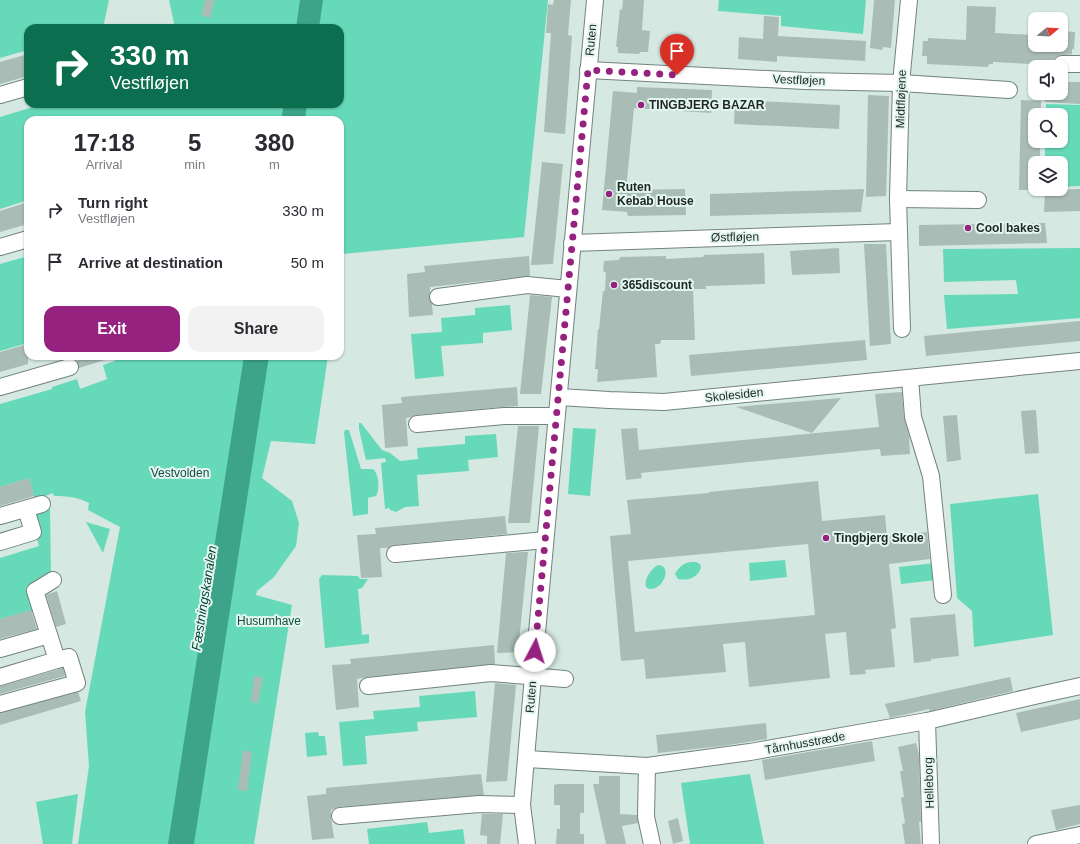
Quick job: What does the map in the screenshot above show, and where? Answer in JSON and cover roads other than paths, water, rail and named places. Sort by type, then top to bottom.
[{"type":"street","name":"Ruten","points":[[527,844],[522,805],[556,416],[559,397],[595,0]]},
{"type":"street","name":"Midtfløjene","points":[[902,329],[898,199],[901,83],[909,0]]},
{"type":"street","points":[[1068,64],[1080,64]]},
{"type":"street","name":"Vestfløjen","points":[[588,70],[805,81],[901,83],[1010,90]]},
{"type":"street","points":[[0,95],[24,88]]},
{"type":"street","points":[[898,199],[978,200]]},
{"type":"street","name":"Østfløjen","points":[[572,243],[898,232]]},
{"type":"street","points":[[0,247],[24,240]]},
{"type":"street","points":[[438,297],[527,285],[568,289]]},
{"type":"street","name":"Skolesiden","points":[[559,397],[664,402],[1080,361]]},
{"type":"street","points":[[0,387],[70,367]]},
{"type":"street","points":[[910,378],[913,417],[931,476],[943,595]]},
{"type":"street","points":[[417,424],[504,416],[556,416]]},
{"type":"street","points":[[0,516],[42,504]]},
{"type":"street","points":[[0,542],[33,532],[26,509]]},
{"type":"street","points":[[395,554],[545,540]]},
{"type":"street","points":[[53,580],[35,591],[57,660]]},
{"type":"street","points":[[0,649],[49,635]]},
{"type":"street","points":[[0,677],[57,660],[69,658],[77,683],[0,704]]},
{"type":"street","points":[[368,686],[491,673],[565,679]]},
{"type":"street","name":"Tårnhusstræde","points":[[526,759],[647,766],[750,752],[927,721],[1080,686]]},
{"type":"street","name":"Helleborg","points":[[927,721],[931,844]]},
{"type":"street","points":[[647,766],[646,817],[652,844]]},
{"type":"street","points":[[340,816],[479,804],[522,805]]},
{"type":"street","points":[[1036,844],[1080,834]]},
{"type":"place","name":"TINGBJERG BAZAR","points":[[641,105]]},
{"type":"place","name":"Ruten Kebab House","points":[[609,194]]},
{"type":"place","name":"Cool bakes","points":[[968,228]]},
{"type":"place","name":"365discount","points":[[614,285]]},
{"type":"place","name":"Tingbjerg Skole","points":[[826,538]]},
{"type":"park label","name":"Vestvolden","points":[[180,473]]},
{"type":"park label","name":"Husumhave","points":[[269,621]]},
{"type":"water label","name":"Fæstningskanalen","points":[[204,598]]}]
